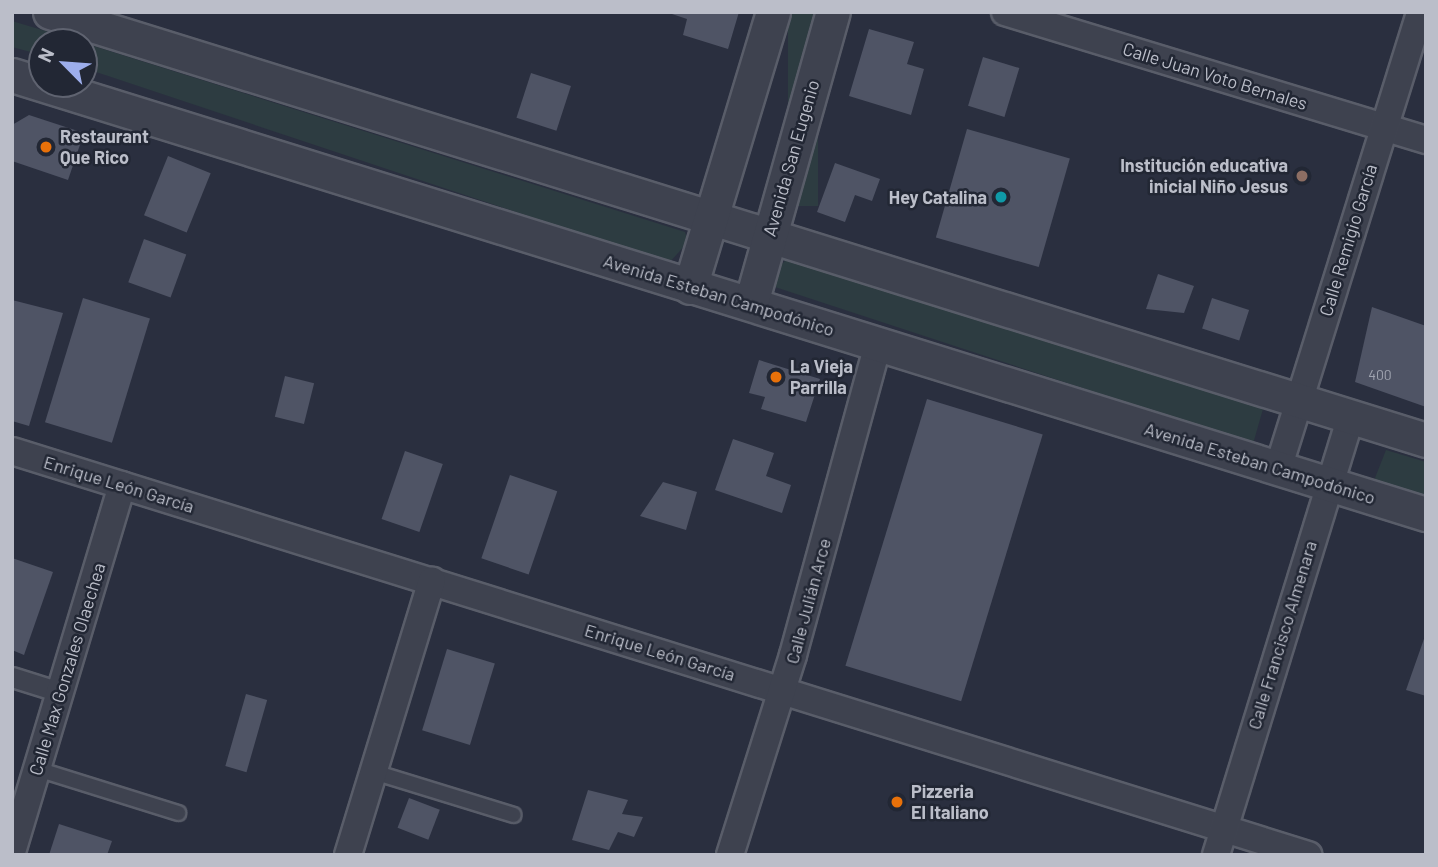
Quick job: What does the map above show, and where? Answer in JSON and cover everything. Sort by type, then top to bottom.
[{"type":"street","points":[[50,12],[770,233],[1298,402],[1426,440]]},
{"type":"street","points":[[690,287],[773,12]]},
{"type":"street","name":"Avenida San Eugenio","points":[[751,303],[833,12]]},
{"type":"street","name":"Calle Juan Voto Bernales","points":[[1005,12],[1426,140]]},
{"type":"street","name":"Calle Remigio García","points":[[1278,469],[1420,12]]},
{"type":"street","name":"Avenida Esteban Campodónico","points":[[12,75],[1426,514]]},
{"type":"street","name":"Calle Julián Arce","points":[[730,855],[782,690],[878,344]]},
{"type":"street","name":"Calle Francisco Almenara","points":[[1216,855],[1327,485],[1351,417]]},
{"type":"street","name":"Enrique León García","points":[[12,451],[1308,855]]},
{"type":"street","name":"Calle Max Gonzales Olaechea","points":[[12,852],[122,485]]},
{"type":"street","points":[[348,855],[432,581]]},
{"type":"street","points":[[12,677],[60,692]]},
{"type":"lane","points":[[37,769],[178,813]]},
{"type":"lane","points":[[374,772],[514,815]]},
{"type":"shaded area","points":[[788,12],[818,12],[818,206],[788,206]]},
{"type":"shaded area","points":[[12,21],[36,28],[28,28],[28,51],[12,47]]},
{"type":"shaded area","points":[[98,47],[685,232],[688,242],[669,263],[98,73]]},
{"type":"shaded area","points":[[786,260],[1263,409],[1253,444],[775,287],[772,274]]},
{"type":"shaded area","points":[[1386,450],[1426,462],[1426,500],[1373,483]]},
{"type":"building","points":[[666,12],[739,12],[728,49],[683,35],[687,19]]},
{"type":"building","points":[[869,29],[914,42],[907,64],[924,69],[911,115],[849,96]]},
{"type":"building","points":[[983,57],[1019,68],[1004,117],[968,106]]},
{"type":"building","points":[[531,73],[571,86],[556,131],[516,118]]},
{"type":"building","name":"Restaurant Que Rico","points":[[29,115],[84,133],[68,180],[12,161],[12,125]]},
{"type":"building","name":"Hey Catalina","points":[[967,129],[1070,158],[1039,267],[936,238]]},
{"type":"building","points":[[168,156],[211,173],[187,233],[144,215]]},
{"type":"building","points":[[835,163],[880,179],[872,201],[855,195],[845,222],[817,212]]},
{"type":"building","points":[[144,239],[186,254],[171,298],[128,282]]},
{"type":"building","points":[[1158,274],[1194,286],[1184,313],[1146,309]]},
{"type":"building","points":[[83,298],[150,318],[112,443],[45,422]]},
{"type":"building","points":[[1212,298],[1249,310],[1239,340],[1202,328]]},
{"type":"building","points":[[12,300],[63,313],[29,426],[12,421]]},
{"type":"building","points":[[1372,307],[1426,326],[1426,407],[1355,382]]},
{"type":"building","points":[[759,360],[820,379],[806,422],[761,409],[765,397],[749,393]]},
{"type":"building","points":[[285,376],[314,383],[304,424],[275,417]]},
{"type":"building","points":[[927,399],[1043,434],[961,701],[845,666]]},
{"type":"building","points":[[733,439],[774,453],[766,476],[791,485],[782,513],[715,490]]},
{"type":"building","points":[[405,451],[443,464],[419,532],[382,519]]},
{"type":"building","points":[[510,475],[557,491],[529,574],[481,558]]},
{"type":"building","points":[[663,482],[697,492],[686,530],[640,516]]},
{"type":"building","points":[[12,558],[53,572],[24,655],[12,650]]},
{"type":"building","points":[[1426,636],[1426,696],[1406,690]]},
{"type":"building","points":[[447,649],[495,664],[470,745],[422,730]]},
{"type":"building","points":[[246,694],[267,700],[246,772],[225,766]]},
{"type":"building","points":[[588,790],[628,800],[622,814],[643,817],[634,837],[618,832],[609,850],[572,840]]},
{"type":"building","points":[[409,798],[440,810],[428,840],[398,828]]},
{"type":"building","points":[[59,824],[112,841],[107,855],[49,855]]},
{"type":"place","name":"Restaurant Que Rico","points":[[46,147]]},
{"type":"place","name":"Institución educativa inicial Niño Jesus","points":[[1302,176]]},
{"type":"place","name":"Hey Catalina","points":[[1001,197]]},
{"type":"place","name":"La Vieja Parrilla","points":[[776,377]]},
{"type":"place","name":"Pizzeria El Italiano","points":[[897,802]]}]
